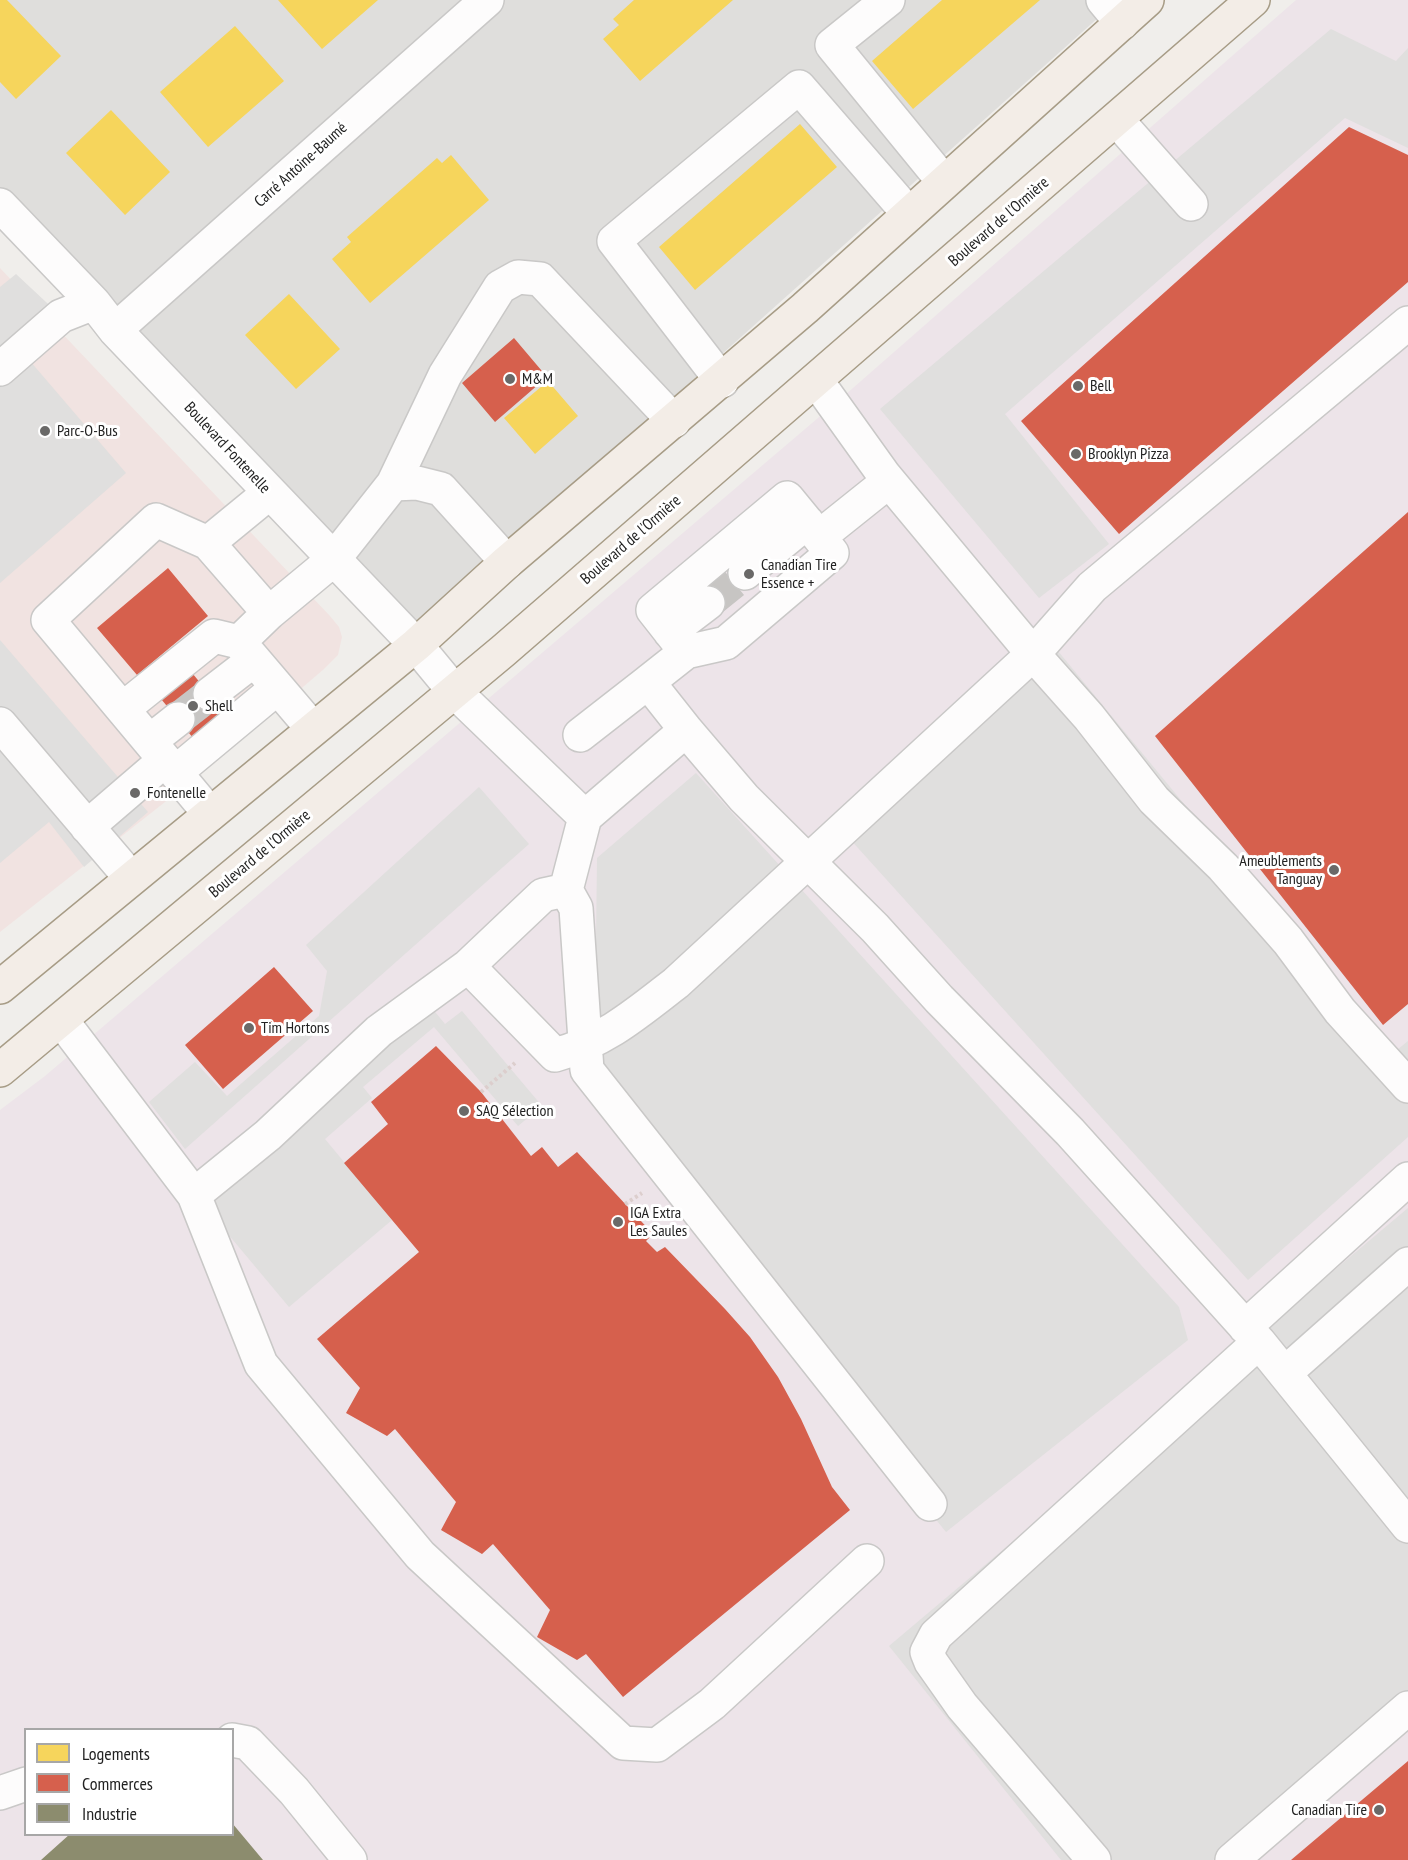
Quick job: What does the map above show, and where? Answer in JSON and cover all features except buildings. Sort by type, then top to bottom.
[{"type":"main road","points":[[0,987],[416,645],[507,562],[722,381],[944,182],[1112,11],[1147,0]]},
{"type":"main road","name":"Boulevard de l'Ormière","points":[[0,1070],[62,1021],[454,691],[1117,120],[1253,0]]},
{"type":"street","name":"Carré Antoine-Baumé","points":[[115,330],[487,0]]},
{"type":"street","points":[[888,0],[832,45],[944,182]]},
{"type":"street","points":[[722,381],[614,241],[799,87],[909,214]]},
{"type":"street","points":[[1117,120],[1191,204]]},
{"type":"street","name":"Boulevard Fontenelle","points":[[0,205],[333,561],[416,645],[454,691],[585,817]]},
{"type":"street","points":[[210,694],[246,651],[269,613],[333,561],[393,484],[445,375],[500,287],[518,277],[540,279],[674,421]]},
{"type":"street","points":[[0,369],[61,316],[94,303]]},
{"type":"street","points":[[468,966],[555,1055],[586,1046],[623,1025],[675,983],[1033,654],[1092,587],[1408,323]]},
{"type":"street","points":[[816,380],[889,481],[1033,654],[1089,717],[1154,800],[1222,867],[1288,941],[1340,1011],[1408,1086]]},
{"type":"street","points":[[745,573],[889,481]]},
{"type":"street","points":[[393,484],[417,483],[441,489],[507,562]]},
{"type":"street","points":[[208,543],[269,493]]},
{"type":"street","points":[[787,498],[832,554],[726,644],[678,642],[653,610],[787,498]]},
{"type":"street","points":[[210,814],[124,708],[48,620],[156,520],[208,543],[269,613]]},
{"type":"street","points":[[580,735],[648,682],[708,603]]},
{"type":"street","points":[[124,708],[214,636],[246,651],[313,729]]},
{"type":"street","points":[[648,682],[744,798],[875,928],[939,999],[1070,1132],[1252,1334],[1408,1526]]},
{"type":"street","points":[[87,826],[164,757],[277,688]]},
{"type":"street","points":[[164,757],[178,719]]},
{"type":"street","points":[[0,724],[131,878]]},
{"type":"street","points":[[687,730],[585,817],[566,890],[576,908],[587,1070],[930,1504]]},
{"type":"street","points":[[194,1195],[268,1136],[380,1031],[468,966],[543,896],[566,890]]},
{"type":"street","points":[[62,1021],[194,1195],[261,1364],[420,1555],[623,1743],[657,1745],[712,1704],[867,1561]]},
{"type":"street","points":[[1094,1860],[962,1706],[930,1662],[927,1652],[936,1635],[1252,1334],[1408,1179]]},
{"type":"street","points":[[1285,1373],[1408,1264]]},
{"type":"street","points":[[1232,1860],[1408,1708]]},
{"type":"street","points":[[234,1740],[248,1743],[294,1791],[350,1860]]},
{"type":"street","points":[[0,1793],[24,1785]]},
{"type":"path","points":[[481,1092],[542,1041]]},
{"type":"path","points":[[625,1204],[642,1193]]},
{"type":"shaded area","points":[[0,0],[1118,0],[411,632],[121,315],[0,188]]},
{"type":"shaded area","points":[[1296,0],[1408,0],[1408,1860],[0,1860],[0,1110],[45,1076],[845,395]]},
{"type":"shaded area","points":[[1331,29],[1396,61],[1408,48],[1408,148],[1345,118],[1005,414],[1109,544],[1039,598],[880,409]]},
{"type":"shaded area","points":[[0,268],[330,616],[339,627],[342,637],[338,655],[324,669],[212,765],[0,932]]},
{"type":"shaded area","name":"Parc-O-Bus","points":[[16,274],[61,316],[30,361],[126,473],[0,583],[0,287]]},
{"type":"shaded area","points":[[0,640],[148,812],[84,867],[49,822],[0,863]]},
{"type":"shaded area","points":[[1053,645],[1391,1055],[1408,1041],[1408,1137],[1248,1280],[849,838]]},
{"type":"shaded area","points":[[696,773],[1179,1307],[1188,1340],[946,1532],[581,1081],[595,1019],[597,858]]},
{"type":"shaded area","points":[[479,787],[529,844],[185,1149],[149,1102],[195,1062],[227,1096],[319,1016],[327,971],[306,945]]},
{"type":"shaded area","points":[[422,996],[445,1024],[462,1011],[542,1106],[518,1126],[434,1027],[363,1087],[372,1098],[325,1139],[392,1220],[289,1307],[192,1191]]},
{"type":"shaded area","points":[[1408,1208],[1408,1699],[1213,1860],[1061,1860],[889,1646]]},
{"type":"tunnel","points":[[708,603],[745,573]]},
{"type":"tunnel","points":[[178,719],[210,694]]},
{"type":"place","name":"M&M","points":[[510,379]]},
{"type":"place","name":"Bell","points":[[1078,386]]},
{"type":"place","name":"Parc-O-Bus","points":[[45,431]]},
{"type":"place","name":"Brooklyn Pizza","points":[[1076,454]]},
{"type":"place","name":"Canadian Tire Essence +","points":[[749,574]]},
{"type":"place","name":"Shell","points":[[193,706]]},
{"type":"place","name":"Fontenelle","points":[[135,793]]},
{"type":"place","name":"Ameublements Tanguay","points":[[1334,870]]},
{"type":"place","name":"Tim Hortons","points":[[249,1028]]},
{"type":"place","name":"SAQ Sélection","points":[[464,1111]]},
{"type":"place","name":"IGA Extra Les Saules","points":[[618,1222]]},
{"type":"place","name":"Canadian Tire","points":[[1379,1810]]}]
